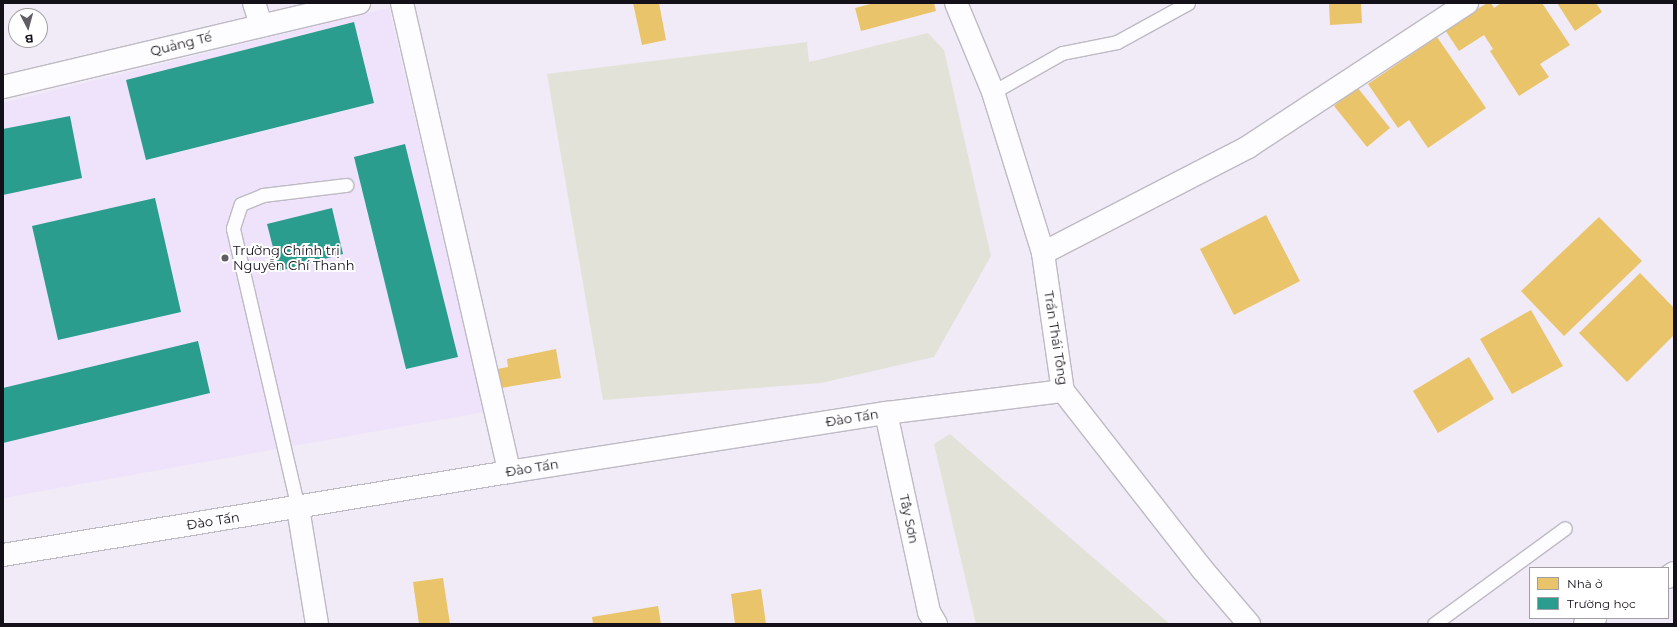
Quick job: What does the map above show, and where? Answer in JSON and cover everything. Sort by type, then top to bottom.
[{"type":"street","points":[[254,3],[261,24]]},
{"type":"street","name":"Quảng Tế","points":[[3,87],[261,24],[359,3]]},
{"type":"street","points":[[402,3],[509,472]]},
{"type":"street","name":"Trần Thái Tông","points":[[956,3],[994,92],[1043,253],[1063,391],[1202,569],[1249,624]]},
{"type":"street","points":[[1043,253],[1248,147],[1467,3]]},
{"type":"street","name":"Đào Tấn","points":[[3,555],[298,508],[509,472],[886,413],[1063,391]]},
{"type":"street","name":"Tây Sơn","points":[[886,413],[929,612],[936,624]]},
{"type":"street","points":[[298,508],[317,624]]},
{"type":"street","points":[[1584,624],[1593,619]]},
{"type":"lane","points":[[994,92],[1062,53],[1117,42],[1188,3]]},
{"type":"lane","points":[[298,508],[233,228],[240,204],[263,195],[346,185]]},
{"type":"lane","points":[[1434,624],[1565,528]]},
{"type":"shaded area","name":"Trường Chính trị Nguyễn Chí Thanh","points":[[389,8],[484,412],[3,498],[3,103]]},
{"type":"shaded area","points":[[928,33],[944,50],[991,256],[934,357],[821,383],[603,400],[547,74],[807,42],[809,62]]},
{"type":"shaded area","points":[[950,434],[1170,624],[976,624],[934,444]]},
{"type":"building: Nhà ở","points":[[633,3],[659,3],[666,40],[642,45]]},
{"type":"building: Nhà ở","points":[[874,3],[934,3],[936,11],[861,31],[855,8]]},
{"type":"building: Nhà ở","points":[[1329,3],[1361,3],[1362,23],[1330,25]]},
{"type":"building: Nhà ở","points":[[1487,3],[1491,3],[1494,8],[1501,3],[1542,3],[1570,45],[1540,64],[1549,77],[1519,96],[1490,51],[1493,49],[1484,35],[1459,51],[1445,30]]},
{"type":"building: Nhà ở","points":[[1557,3],[1596,3],[1602,12],[1575,31]]},
{"type":"building: Nhà ở","points":[[1437,37],[1486,108],[1428,148],[1409,120],[1398,128],[1368,84]]},
{"type":"building: Nhà ở","points":[[1357,87],[1390,128],[1367,147],[1334,106]]},
{"type":"building: Nhà ở","points":[[1266,215],[1300,281],[1234,315],[1200,249]]},
{"type":"building: Nhà ở","points":[[1599,217],[1642,261],[1564,336],[1521,291]]},
{"type":"building: Nhà ở","points":[[1640,273],[1674,308],[1674,335],[1627,382],[1579,333]]},
{"type":"building: Nhà ở","points":[[1531,310],[1563,366],[1512,394],[1480,339]]},
{"type":"building: Nhà ở","points":[[556,349],[561,378],[495,389],[492,370],[508,367],[507,359]]},
{"type":"building: Nhà ở","points":[[1469,357],[1494,399],[1438,433],[1413,391]]},
{"type":"building: Nhà ở","points":[[443,578],[450,624],[419,624],[413,582]]},
{"type":"building: Nhà ở","points":[[761,589],[766,624],[735,624],[731,594]]},
{"type":"building: Nhà ở","points":[[658,606],[661,624],[593,624],[592,617]]},
{"type":"building: Trường học","points":[[354,22],[374,103],[146,160],[126,80]]},
{"type":"building: Trường học","points":[[70,116],[82,178],[3,195],[3,129]]},
{"type":"building: Trường học","points":[[405,144],[458,357],[406,369],[354,157]]},
{"type":"building: Trường học","points":[[155,198],[181,312],[58,340],[32,226]]},
{"type":"building: Trường học","points":[[332,208],[343,254],[279,271],[267,224]]},
{"type":"building: Trường học","points":[[198,341],[210,393],[3,443],[3,388]]},
{"type":"place","name":"Trường Chính trị Nguyễn Chí Thanh","points":[[225,258]]}]
